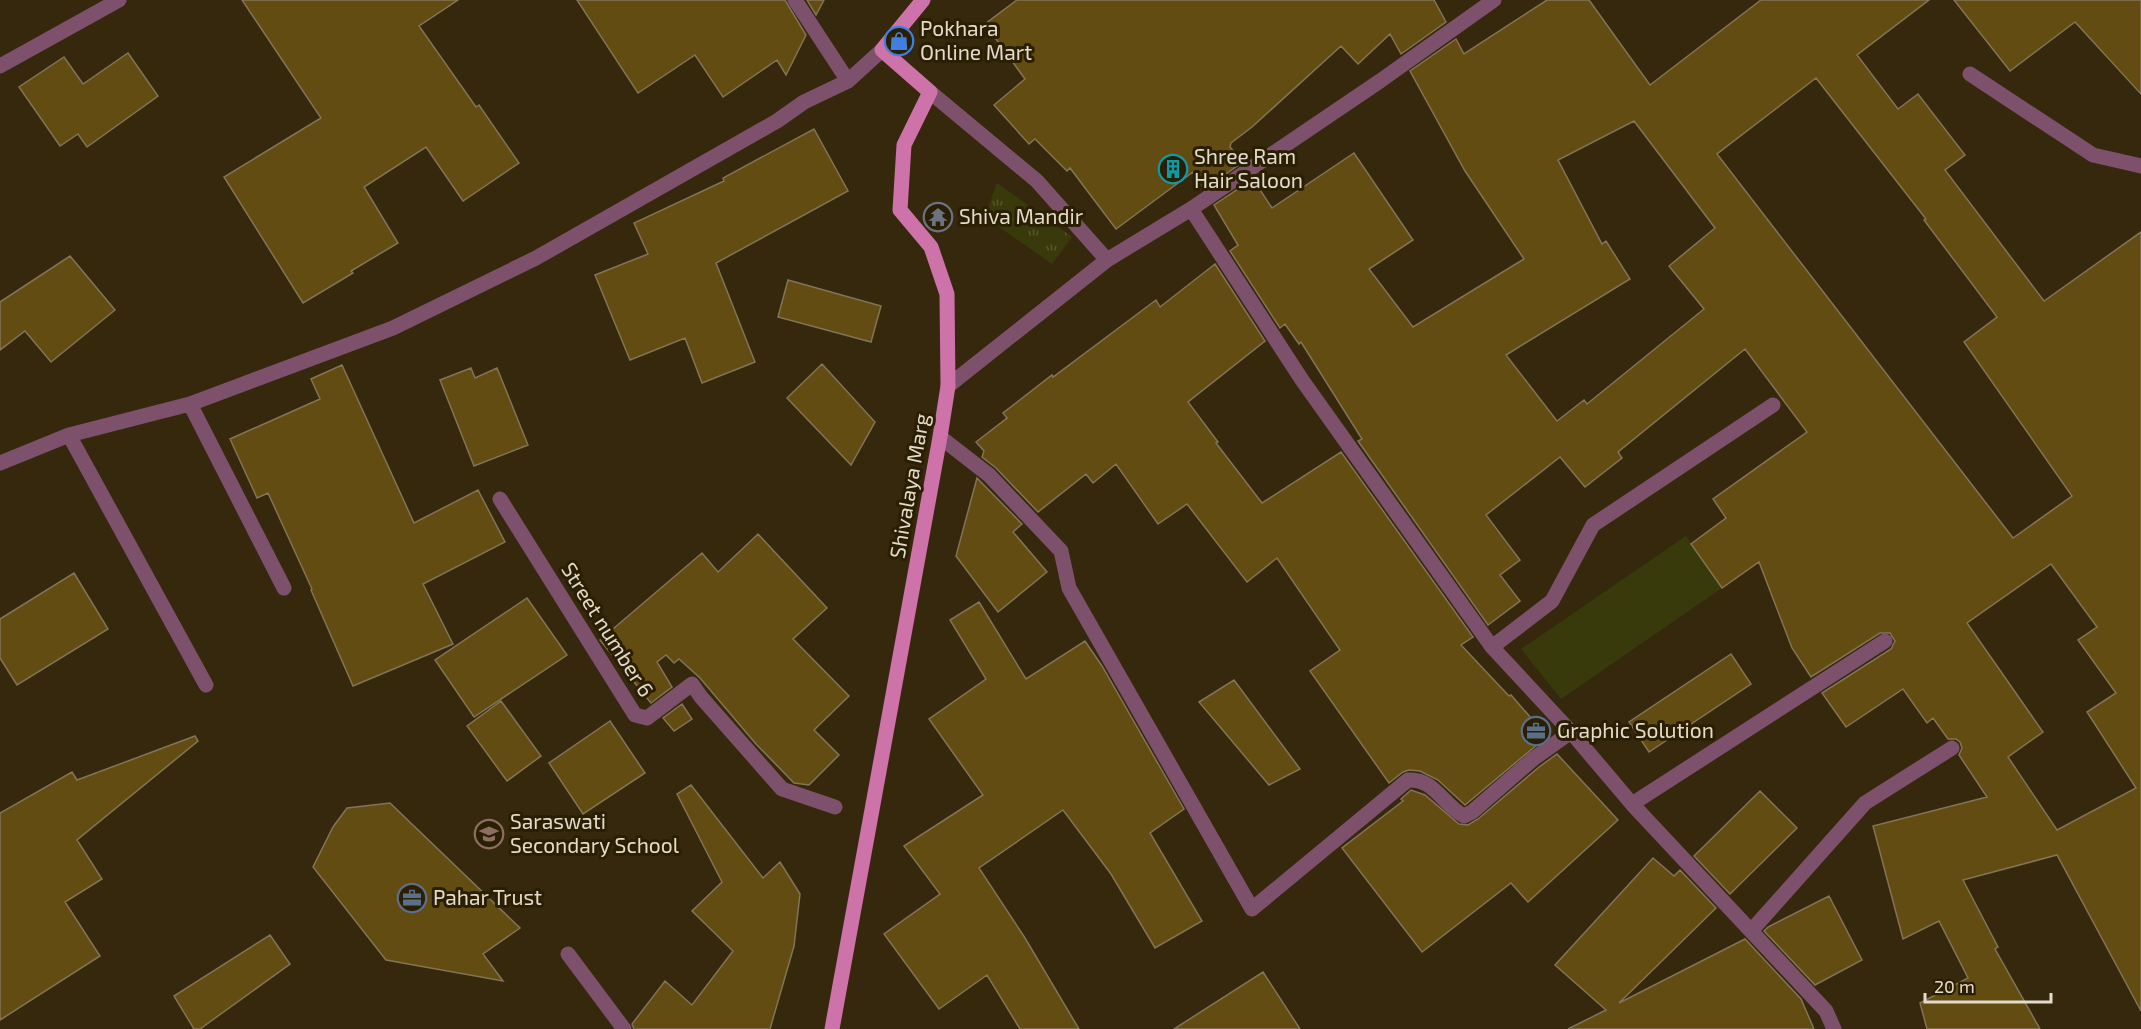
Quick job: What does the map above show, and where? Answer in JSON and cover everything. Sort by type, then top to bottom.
[{"type":"main road","points":[[923,0],[882,50],[930,92]]},
{"type":"main road","name":"Shivalaya Marg","points":[[832,1029],[948,386],[947,294],[931,247],[900,210],[904,146],[930,92]]},
{"type":"street","points":[[0,66],[119,0]]},
{"type":"street","points":[[795,0],[848,81]]},
{"type":"street","points":[[948,386],[1107,260],[1191,209],[1380,81],[1494,0]]},
{"type":"street","points":[[0,463],[69,435],[189,404],[393,328],[515,268],[766,126],[804,102],[848,81],[882,50]]},
{"type":"street","points":[[1970,74],[2093,156],[2141,166]]},
{"type":"street","points":[[930,92],[1037,181],[1107,260]]},
{"type":"street","points":[[1191,209],[1302,380],[1492,647],[1571,732],[1632,804],[1826,1011],[1834,1029]]},
{"type":"street","points":[[189,404],[284,588]]},
{"type":"street","points":[[1492,647],[1552,600],[1593,525],[1773,405]]},
{"type":"street","points":[[69,435],[206,685]]},
{"type":"street","points":[[940,437],[989,475],[1061,550],[1069,588],[1252,909],[1408,780],[1418,779],[1426,782],[1452,809],[1464,816],[1472,812],[1533,759],[1571,732]]},
{"type":"street","name":"Street number 6","points":[[500,499],[635,715],[647,718],[692,684],[700,697],[782,789],[835,807]]},
{"type":"street","points":[[1632,804],[1885,641]]},
{"type":"street","points":[[1751,931],[1865,803],[1952,748]]},
{"type":"street","points":[[568,954],[624,1029]]},
{"type":"green space","points":[[997,183],[1072,237],[1052,264],[985,217]]},
{"type":"green space","points":[[1686,536],[1722,588],[1561,699],[1521,649]]},
{"type":"building","points":[[242,0],[458,0],[419,26],[476,107],[479,105],[519,163],[463,201],[426,147],[364,187],[398,243],[303,303],[224,177],[321,118]]},
{"type":"building","points":[[577,0],[785,0],[806,35],[786,75],[777,60],[723,97],[695,55],[638,93]]},
{"type":"building","points":[[807,0],[824,0],[816,15]]},
{"type":"building","points":[[1017,0],[1434,0],[1446,22],[1401,54],[1390,34],[1358,64],[1341,46],[1252,127],[1231,143],[1230,147],[1243,162],[1204,189],[1193,172],[1116,229],[1070,168],[1067,171],[1035,139],[1029,144],[994,105],[1025,79],[985,24]]},
{"type":"building","points":[[1547,0],[1589,0],[1650,85],[1761,0],[1929,0],[1857,55],[1898,109],[1918,94],[1965,155],[1945,170],[2044,301],[2141,232],[2141,1011],[2057,855],[1963,880],[1998,947],[1995,949],[2040,1029],[1927,1029],[1920,1003],[1968,978],[1939,921],[1903,939],[1873,826],[1987,797],[1959,755],[1962,748],[1960,742],[1956,739],[1948,739],[1933,718],[1927,723],[1903,689],[1846,727],[1822,693],[1891,649],[1895,641],[1890,633],[1880,633],[1811,677],[1792,648],[1759,562],[1722,588],[1691,544],[1726,518],[1713,499],[1807,432],[1745,349],[1618,452],[1622,458],[1585,487],[1560,457],[1486,515],[1520,560],[1500,575],[1520,601],[1488,625],[1358,441],[1362,439],[1301,342],[1299,344],[1285,324],[1280,328],[1230,251],[1238,245],[1214,205],[1253,179],[1272,208],[1354,153],[1413,240],[1369,269],[1413,327],[1524,259],[1465,171],[1410,71],[1456,39],[1464,54]],"holes":[[[1816,78],[1926,219],[1924,220],[1997,317],[1964,342],[2072,496],[2013,538],[1717,154]],[[1634,121],[1715,228],[1669,266],[1704,309],[1587,404],[1584,400],[1557,421],[1506,355],[1630,279],[1606,241],[1602,244],[1558,160]],[[2051,564],[2097,627],[2078,640],[2116,693],[2087,712],[2136,788],[2057,830],[2008,757],[2043,732],[1967,623]]]},
{"type":"building","points":[[1954,0],[2141,0],[2141,94],[2075,22],[2010,71]]},
{"type":"building","points":[[128,53],[158,96],[87,147],[78,134],[60,146],[19,87],[64,57],[83,84]]},
{"type":"building","points":[[814,129],[848,191],[716,263],[755,362],[702,383],[685,338],[630,360],[595,275],[648,254],[634,223],[724,181],[723,178]]},
{"type":"building","points":[[70,256],[115,310],[51,362],[25,331],[0,350],[0,302]]},
{"type":"building","points":[[1215,264],[1265,341],[1188,402],[1218,442],[1216,443],[1262,503],[1341,452],[1473,637],[1461,645],[1509,696],[1511,695],[1544,733],[1541,736],[1544,739],[1465,805],[1438,780],[1420,771],[1403,772],[1389,783],[1310,671],[1340,650],[1277,558],[1247,582],[1187,504],[1158,524],[1116,464],[1093,483],[1086,474],[1038,512],[996,468],[982,457],[984,451],[976,442],[1007,418],[1003,413],[1156,300],[1160,307]]},
{"type":"building","points":[[788,280],[881,306],[871,342],[778,317]]},
{"type":"building","points":[[822,364],[875,422],[851,465],[787,398]]},
{"type":"building","points":[[342,365],[414,523],[478,490],[505,542],[423,584],[453,644],[353,686],[268,493],[257,498],[230,439],[320,399],[311,379]]},
{"type":"building","points":[[471,368],[475,378],[497,368],[528,445],[474,466],[440,380]]},
{"type":"building","points":[[977,478],[1022,524],[1013,532],[1047,572],[998,612],[956,556]]},
{"type":"building","points":[[758,534],[827,608],[793,639],[849,696],[814,730],[839,755],[809,785],[794,783],[756,744],[700,678],[679,659],[674,663],[666,655],[657,662],[672,687],[651,703],[600,640],[702,553],[718,572]]},
{"type":"building","points":[[74,573],[108,629],[17,685],[0,658],[0,619]]},
{"type":"building","points":[[527,598],[567,655],[474,717],[435,660]]},
{"type":"building","points":[[979,602],[1026,679],[1085,641],[1102,666],[1184,809],[1150,833],[1202,921],[1155,948],[1111,874],[1063,810],[979,868],[1025,938],[1079,1029],[1020,1029],[987,975],[939,1009],[884,934],[940,894],[904,846],[983,795],[929,719],[986,679],[950,620]]},
{"type":"building","points":[[1731,654],[1751,684],[1649,752],[1629,722]]},
{"type":"building","points":[[1234,680],[1300,769],[1269,785],[1199,702]]},
{"type":"building","points":[[501,701],[541,756],[507,781],[467,726]]},
{"type":"building","points":[[682,704],[692,719],[674,731],[663,718]]},
{"type":"building","points":[[610,721],[645,773],[583,814],[549,763]]},
{"type":"building","points":[[195,736],[198,741],[77,840],[102,879],[65,902],[100,956],[0,1020],[0,813],[72,772],[77,780]]},
{"type":"building","points":[[1557,754],[1618,820],[1528,902],[1511,883],[1422,952],[1342,848],[1403,801],[1401,799],[1411,790],[1425,795],[1459,824],[1468,825]]},
{"type":"building","points":[[691,785],[763,878],[780,862],[800,894],[794,946],[770,1029],[634,1029],[632,1024],[665,981],[692,1005],[733,951],[692,911],[722,882],[677,794]]},
{"type":"building","points":[[1760,791],[1797,828],[1730,894],[1694,856]]},
{"type":"building","name":"Pahar Trust","points":[[390,803],[520,928],[483,954],[503,981],[386,960],[313,867],[333,827],[347,808]]},
{"type":"building","points":[[1653,858],[1674,876],[1680,870],[1716,908],[1619,1003],[1745,939],[1801,999],[1814,1029],[1568,1029],[1606,1010],[1555,965]]},
{"type":"building","points":[[1829,896],[1862,960],[1815,985],[1764,931]]},
{"type":"building","points":[[270,935],[290,964],[200,1029],[194,1029],[174,996]]},
{"type":"building","points":[[1263,972],[1300,1029],[1174,1029]]},
{"type":"place","name":"Pokhara Online Mart","points":[[899,41]]},
{"type":"place","name":"Shree Ram Hair Saloon","points":[[1173,169]]},
{"type":"place","name":"Shiva Mandir","points":[[938,217]]},
{"type":"place","name":"Graphic Solution","points":[[1536,731]]},
{"type":"place","name":"Saraswati Secondary School","points":[[489,834]]},
{"type":"place","name":"Pahar Trust","points":[[412,898]]}]
